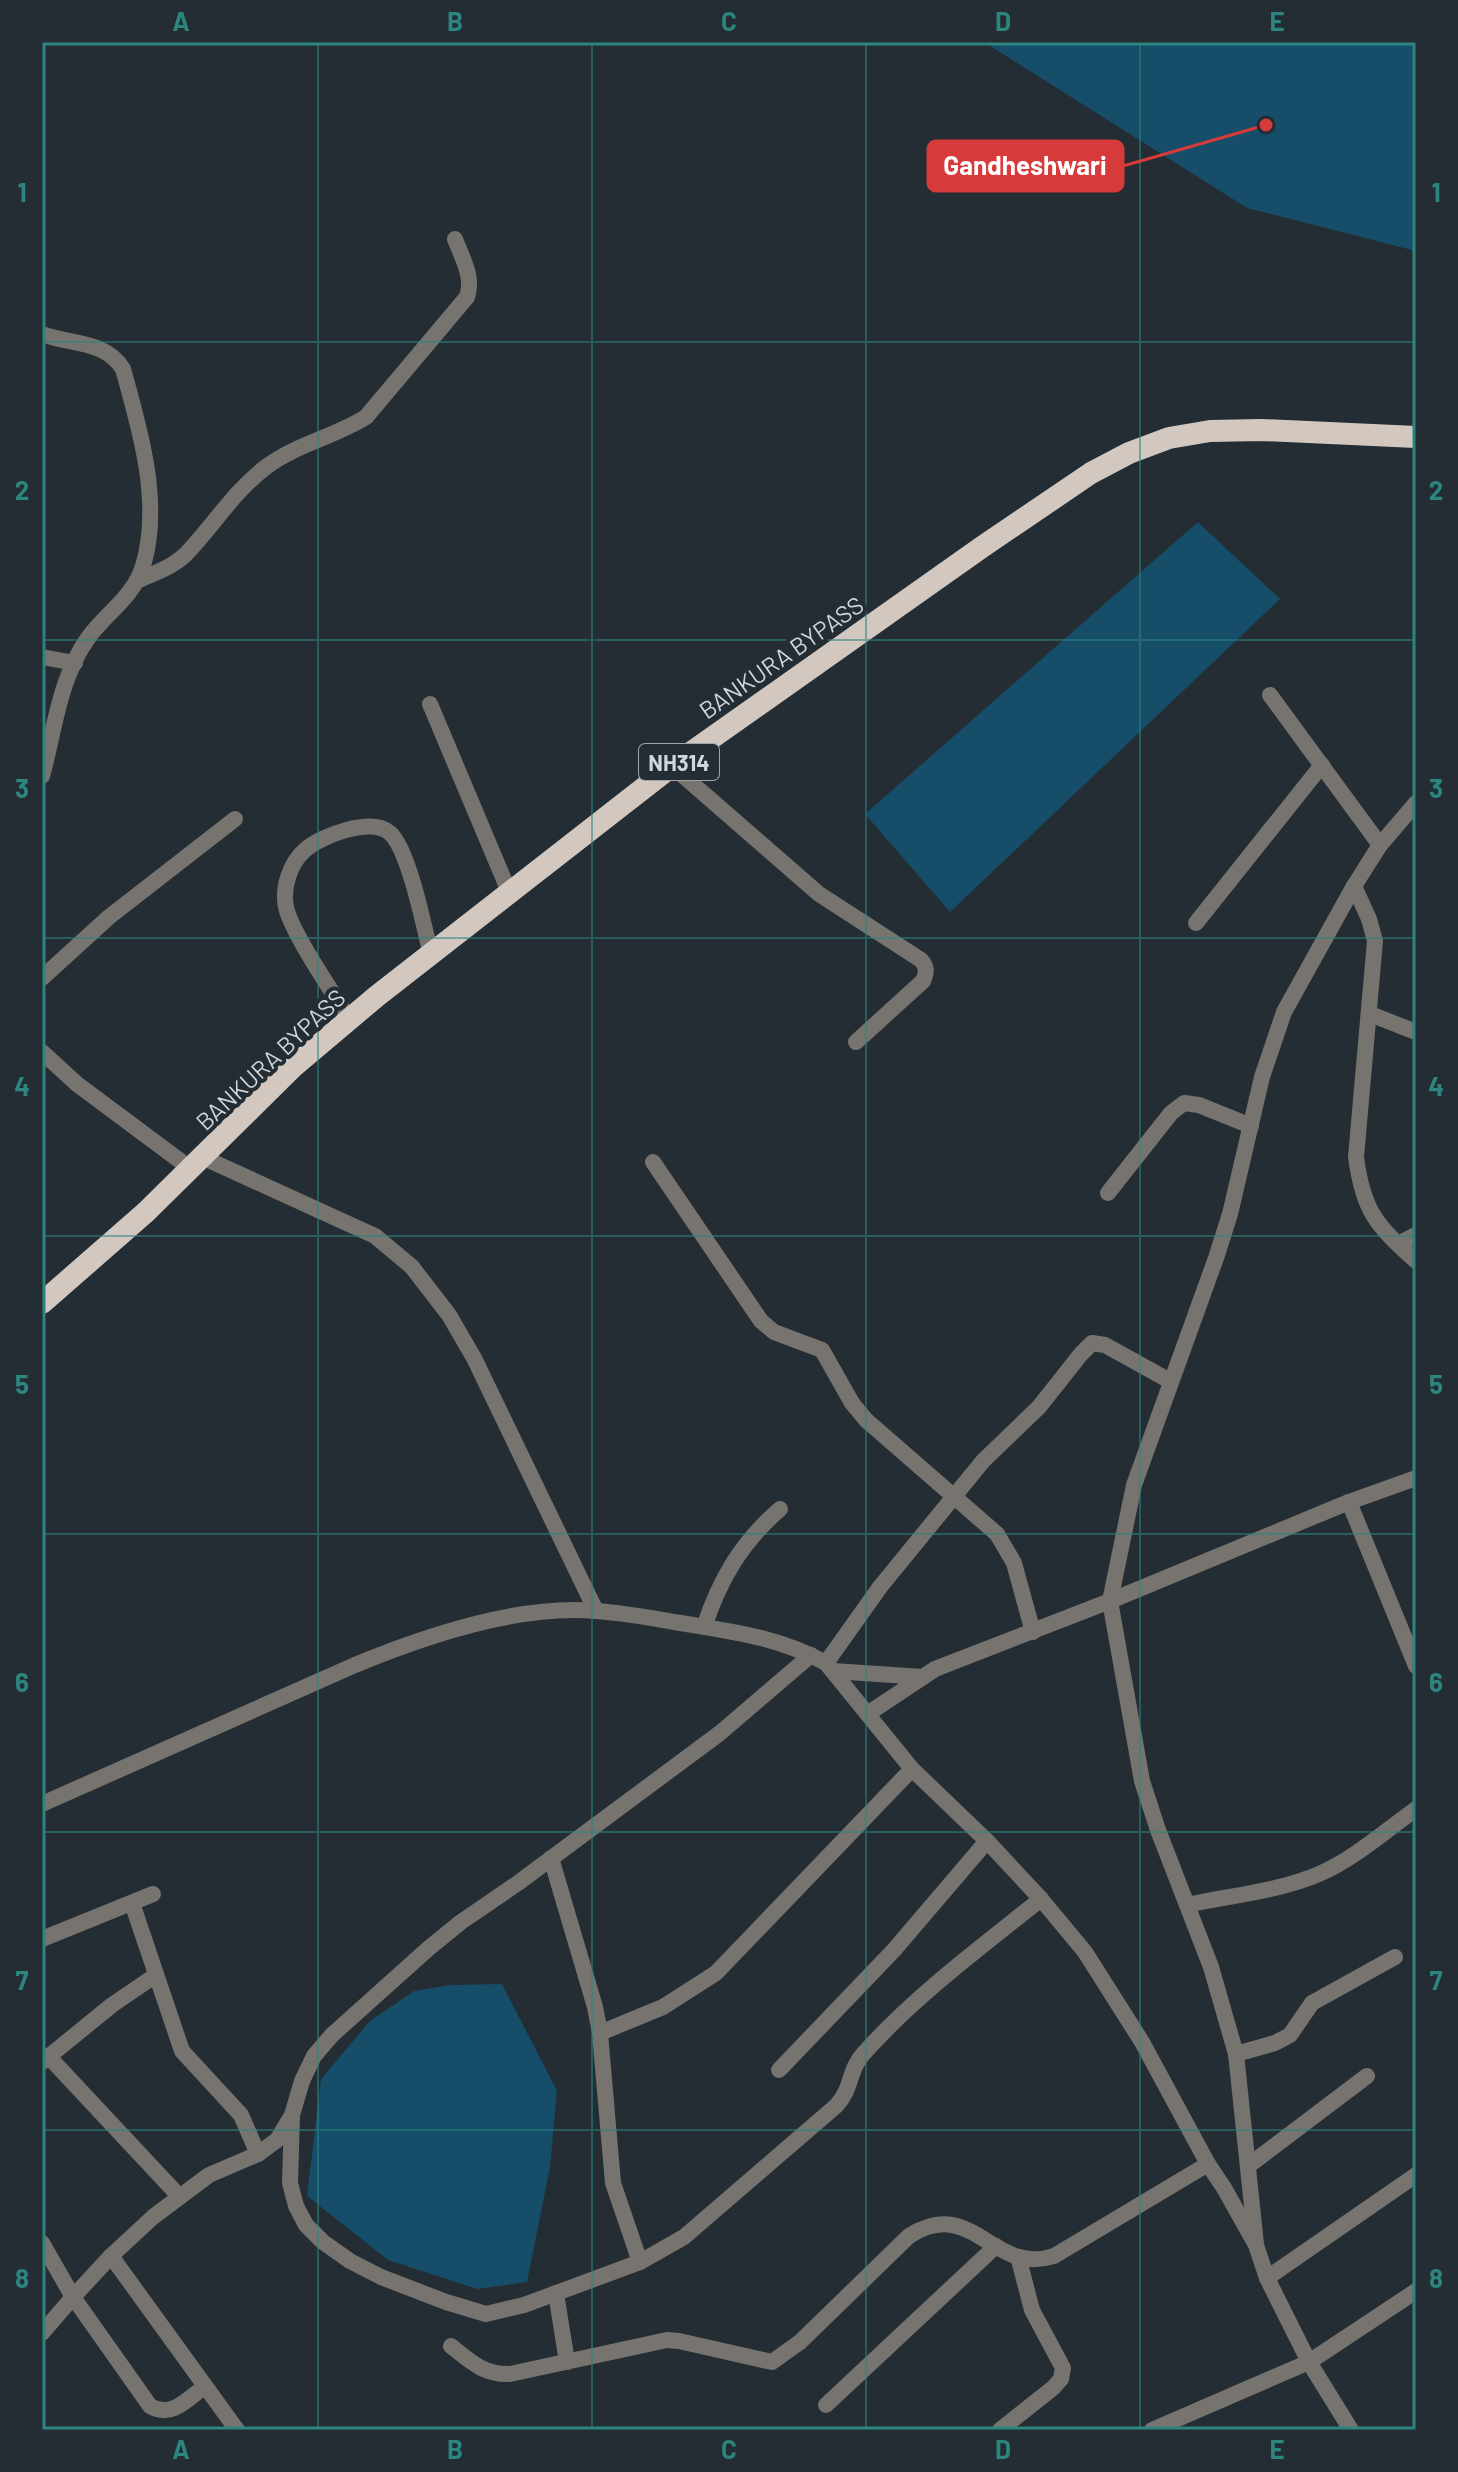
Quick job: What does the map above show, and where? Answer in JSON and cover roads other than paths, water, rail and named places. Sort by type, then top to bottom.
[{"type":"highway","name":"BANKURA BYPASS","points":[[42,1303],[146,1212],[294,1066],[349,1019],[672,766],[1091,473],[1129,453],[1169,438],[1210,431],[1262,430],[1416,437]]},
{"type":"street","points":[[137,581],[170,566],[185,555],[223,508],[265,468],[289,451],[366,417],[467,297],[470,278],[455,239]]},
{"type":"street","points":[[42,334],[105,350],[117,358],[123,369],[145,459],[150,505],[150,529],[137,581],[115,611],[89,637],[75,663],[56,712],[42,776]]},
{"type":"street","points":[[42,657],[75,663]]},
{"type":"street","points":[[1270,695],[1380,845]]},
{"type":"street","points":[[430,704],[510,894]]},
{"type":"street","points":[[1196,923],[1322,765]]},
{"type":"street","points":[[672,766],[819,894],[925,965],[923,981],[856,1042]]},
{"type":"street","points":[[1256,2245],[1236,2054],[1211,1967],[1142,1781],[1110,1601],[1134,1485],[1170,1381],[1198,1313],[1230,1214],[1262,1077],[1284,1012],[1354,886],[1380,845],[1416,803]]},
{"type":"street","points":[[42,978],[109,917],[235,819]]},
{"type":"street","points":[[349,1019],[293,925],[286,907],[286,886],[293,866],[305,850],[360,826],[375,826],[388,831],[401,846],[431,955]]},
{"type":"street","points":[[1354,886],[1375,941],[1356,1157],[1360,1184],[1383,1231],[1416,1261]]},
{"type":"street","points":[[1370,1014],[1416,1032]]},
{"type":"street","points":[[42,1052],[77,1084],[196,1163],[375,1236],[412,1267],[449,1315],[474,1358],[596,1611]]},
{"type":"street","points":[[1108,1193],[1171,1113],[1184,1103],[1199,1105],[1251,1126]]},
{"type":"street","points":[[653,1162],[761,1321],[774,1332],[822,1350],[852,1403],[866,1420],[997,1534],[1014,1563],[1033,1632]]},
{"type":"street","points":[[1398,1244],[1416,1235]]},
{"type":"street","points":[[42,2333],[111,2256],[180,2197],[209,2175],[258,2154],[277,2140],[292,2115],[302,2081],[314,2056],[332,2035],[461,1922],[720,1733],[823,1663],[880,1587],[993,1449],[1039,1407],[1092,1343],[1105,1345],[1170,1381]]},
{"type":"street","points":[[869,1713],[935,1669],[1110,1601],[1349,1502],[1416,1478]]},
{"type":"street","points":[[1349,1502],[1416,1666]]},
{"type":"street","points":[[704,1627],[730,1564],[759,1527],[780,1509]]},
{"type":"street","points":[[42,1804],[395,1648],[482,1623],[536,1614],[596,1611],[704,1627],[782,1642],[823,1663],[923,1677]]},
{"type":"street","points":[[823,1663],[869,1713],[912,1769],[987,1841],[1085,1952],[1256,2245],[1267,2278],[1309,2362],[1351,2430]]},
{"type":"street","points":[[600,2033],[663,2007],[716,1973],[912,1769]]},
{"type":"street","points":[[1187,1905],[1319,1874],[1416,1809]]},
{"type":"street","points":[[779,2070],[894,1950],[987,1841]]},
{"type":"street","points":[[551,1858],[600,2033],[613,2183],[640,2262]]},
{"type":"street","points":[[42,1939],[153,1894]]},
{"type":"street","points":[[292,2115],[290,2183],[296,2206],[306,2225],[323,2242],[350,2261],[433,2297],[486,2314],[524,2305],[640,2262],[684,2237],[847,2095],[856,2062],[933,1986],[1041,1899]]},
{"type":"street","points":[[132,1903],[182,2051],[241,2115],[258,2154]]},
{"type":"street","points":[[1236,2054],[1275,2043],[1290,2035],[1312,2003],[1395,1957]]},
{"type":"street","points":[[156,1975],[120,1999],[45,2060],[180,2197]]},
{"type":"street","points":[[1248,2166],[1367,2076]]},
{"type":"street","points":[[451,2346],[482,2371],[496,2375],[667,2340],[772,2362],[800,2342],[909,2236],[927,2225],[942,2223],[958,2226],[1019,2260],[1039,2261],[1054,2256],[1208,2164]]},
{"type":"street","points":[[1267,2278],[1416,2175]]},
{"type":"street","points":[[42,2243],[73,2297],[150,2406],[159,2412],[171,2410],[205,2386]]},
{"type":"street","points":[[826,2405],[996,2246]]},
{"type":"street","points":[[111,2256],[237,2430]]},
{"type":"street","points":[[1000,2430],[1053,2388],[1061,2379],[1063,2368],[1032,2310],[1019,2260]]},
{"type":"street","points":[[1152,2430],[1309,2362],[1416,2291]]},
{"type":"street","points":[[556,2293],[567,2362]]},
{"type":"water","points":[[984,42],[1416,42],[1416,251],[1247,208]]},
{"type":"water","points":[[1198,522],[1280,599],[950,912],[865,814]]},
{"type":"water","points":[[502,1984],[557,2091],[550,2167],[527,2282],[477,2289],[388,2260],[307,2196],[321,2079],[370,2021],[414,1991],[451,1985]]},
{"type":"place","name":"Gandheshwari","points":[[1266,125]]}]
